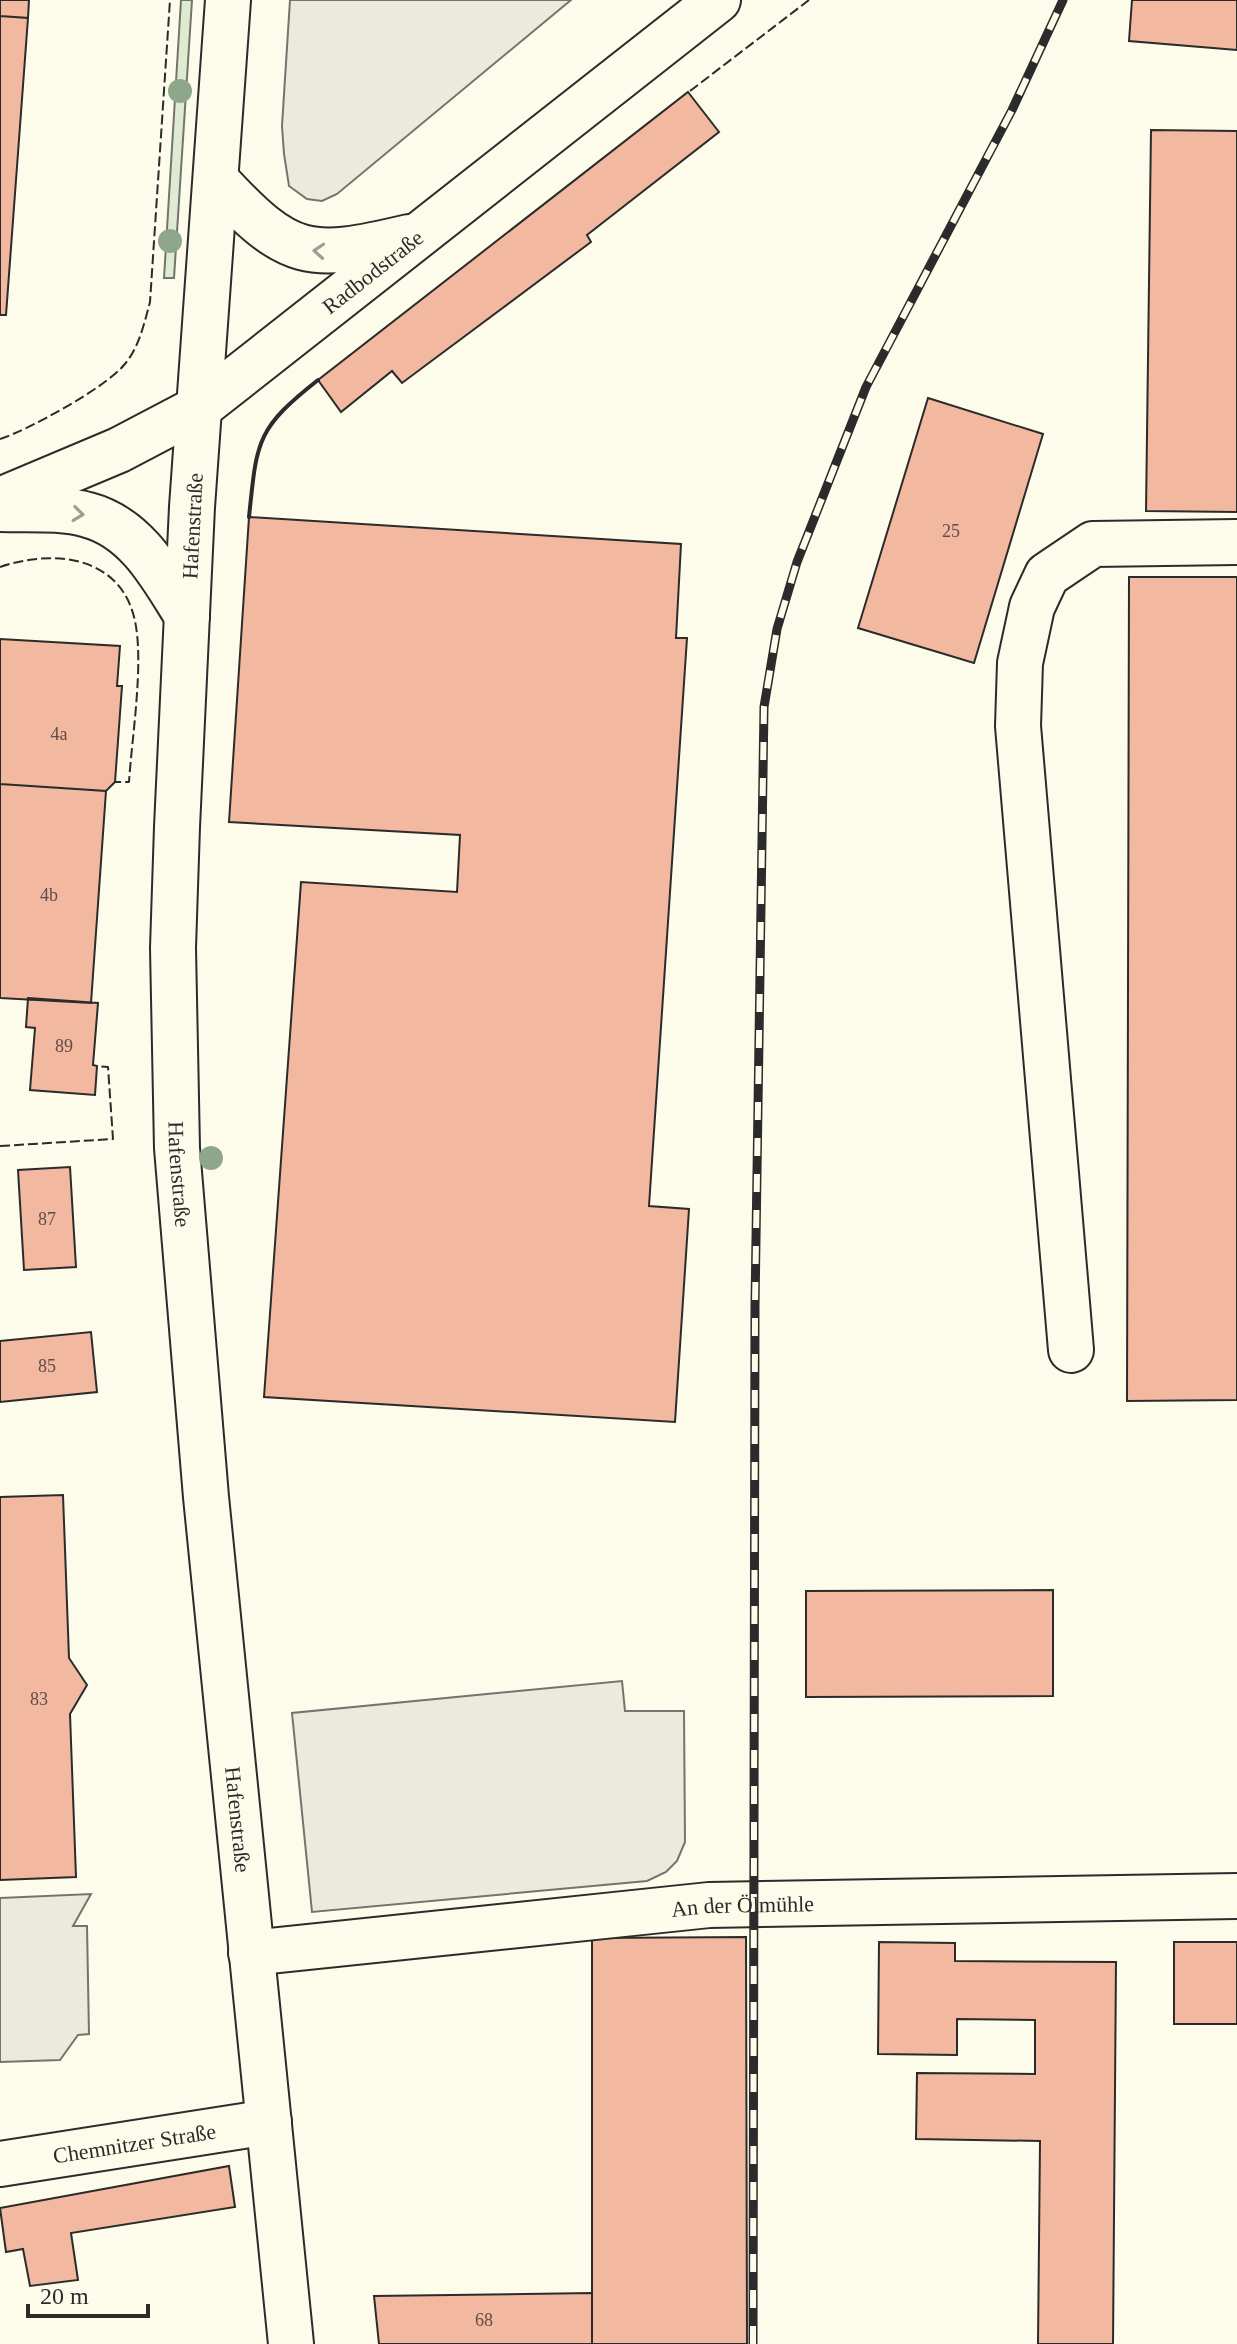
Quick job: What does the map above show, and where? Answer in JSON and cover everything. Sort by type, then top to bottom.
[{"type":"street","name":"Hafenstraße","points":[[228,0],[187,616],[173,948],[177,1148],[205,1483],[291,2344]]},
{"type":"street","name":"Radbodstraße","points":[[0,500],[119,450],[199,408],[718,0]]},
{"type":"street","points":[[217,181],[267,231],[301,249],[349,251],[423,233]]},
{"type":"street","points":[[0,509],[85,514],[102,520],[138,545],[156,565],[187,616]]},
{"type":"street","points":[[1071,1350],[1018,726],[1023,649],[1032,607],[1047,575],[1093,544],[1237,542]]},
{"type":"street","name":"An der Ölmühle","points":[[251,1953],[709,1905],[1237,1896]]},
{"type":"street","name":"Chemnitzer Straße","points":[[0,2164],[269,2122]]},
{"type":"green space","points":[[181,0],[192,0],[174,278],[164,278]]},
{"type":"shaded area","points":[[290,0],[571,0],[337,194],[322,201],[307,199],[289,186],[282,126]]},
{"type":"shaded area","points":[[622,1681],[625,1711],[684,1711],[685,1842],[677,1861],[666,1872],[647,1881],[312,1912],[292,1713]]},
{"type":"shaded area","points":[[91,1894],[73,1926],[87,1926],[89,2034],[78,2035],[60,2060],[0,2062],[0,1898]]},
{"type":"building","points":[[0,0],[29,0],[28,18],[0,16]]},
{"type":"building","points":[[1132,0],[1237,0],[1237,50],[1129,41]]},
{"type":"building","points":[[0,16],[28,18],[6,315],[0,315]]},
{"type":"building","points":[[688,92],[719,132],[587,235],[591,242],[402,383],[392,371],[341,412],[318,380]]},
{"type":"building","points":[[1151,130],[1237,131],[1237,512],[1146,511]]},
{"type":"building","points":[[928,398],[1043,434],[974,663],[858,628]]},
{"type":"building","points":[[249,517],[681,544],[676,638],[687,638],[649,1206],[689,1209],[675,1422],[264,1397],[301,882],[457,892],[460,835],[229,822]]},
{"type":"building","points":[[1129,577],[1237,577],[1237,1400],[1127,1401]]},
{"type":"building","points":[[0,639],[120,646],[117,686],[122,686],[115,782],[106,791],[0,784]]},
{"type":"building","points":[[0,784],[106,791],[91,1003],[0,998]]},
{"type":"building","points":[[28,998],[98,1003],[93,1065],[97,1066],[95,1095],[30,1090],[35,1028],[26,1027]]},
{"type":"building","points":[[70,1167],[76,1267],[24,1270],[18,1170]]},
{"type":"building","points":[[91,1332],[97,1392],[0,1402],[0,1341]]},
{"type":"building","points":[[63,1495],[69,1658],[87,1685],[70,1714],[76,1877],[0,1880],[0,1497]]},
{"type":"building","points":[[1053,1590],[1053,1696],[806,1697],[806,1591]]},
{"type":"building","points":[[746,1937],[747,2344],[592,2344],[592,1938]]},
{"type":"building","points":[[879,1942],[955,1943],[955,1961],[1116,1962],[1113,2344],[1038,2344],[1040,2141],[916,2139],[917,2073],[1035,2074],[1035,2020],[957,2019],[957,2055],[878,2054]]},
{"type":"building","points":[[1174,1942],[1237,1942],[1237,2024],[1174,2024]]},
{"type":"building","points":[[229,2166],[235,2207],[71,2233],[78,2280],[30,2286],[23,2249],[6,2252],[0,2208]]},
{"type":"building","points":[[592,2293],[592,2344],[379,2344],[374,2296]]},
{"type":"railway","points":[[753,2344],[755,1306],[764,707],[777,629],[797,562],[866,387],[1012,110],[1063,0]]},
{"type":"fence","points":[[0,439],[47,418],[101,385],[124,365],[134,351],[150,302],[170,0]]},
{"type":"fence","points":[[690,91],[809,0]]},
{"type":"fence","points":[[0,567],[41,559],[82,562],[100,570],[115,582],[127,599],[137,638],[136,700],[129,782],[115,782]]},
{"type":"fence","points":[[0,1146],[113,1139],[108,1067],[97,1066]]},
{"type":"wall","points":[[249,517],[254,470],[263,438],[282,411],[318,380]]}]
